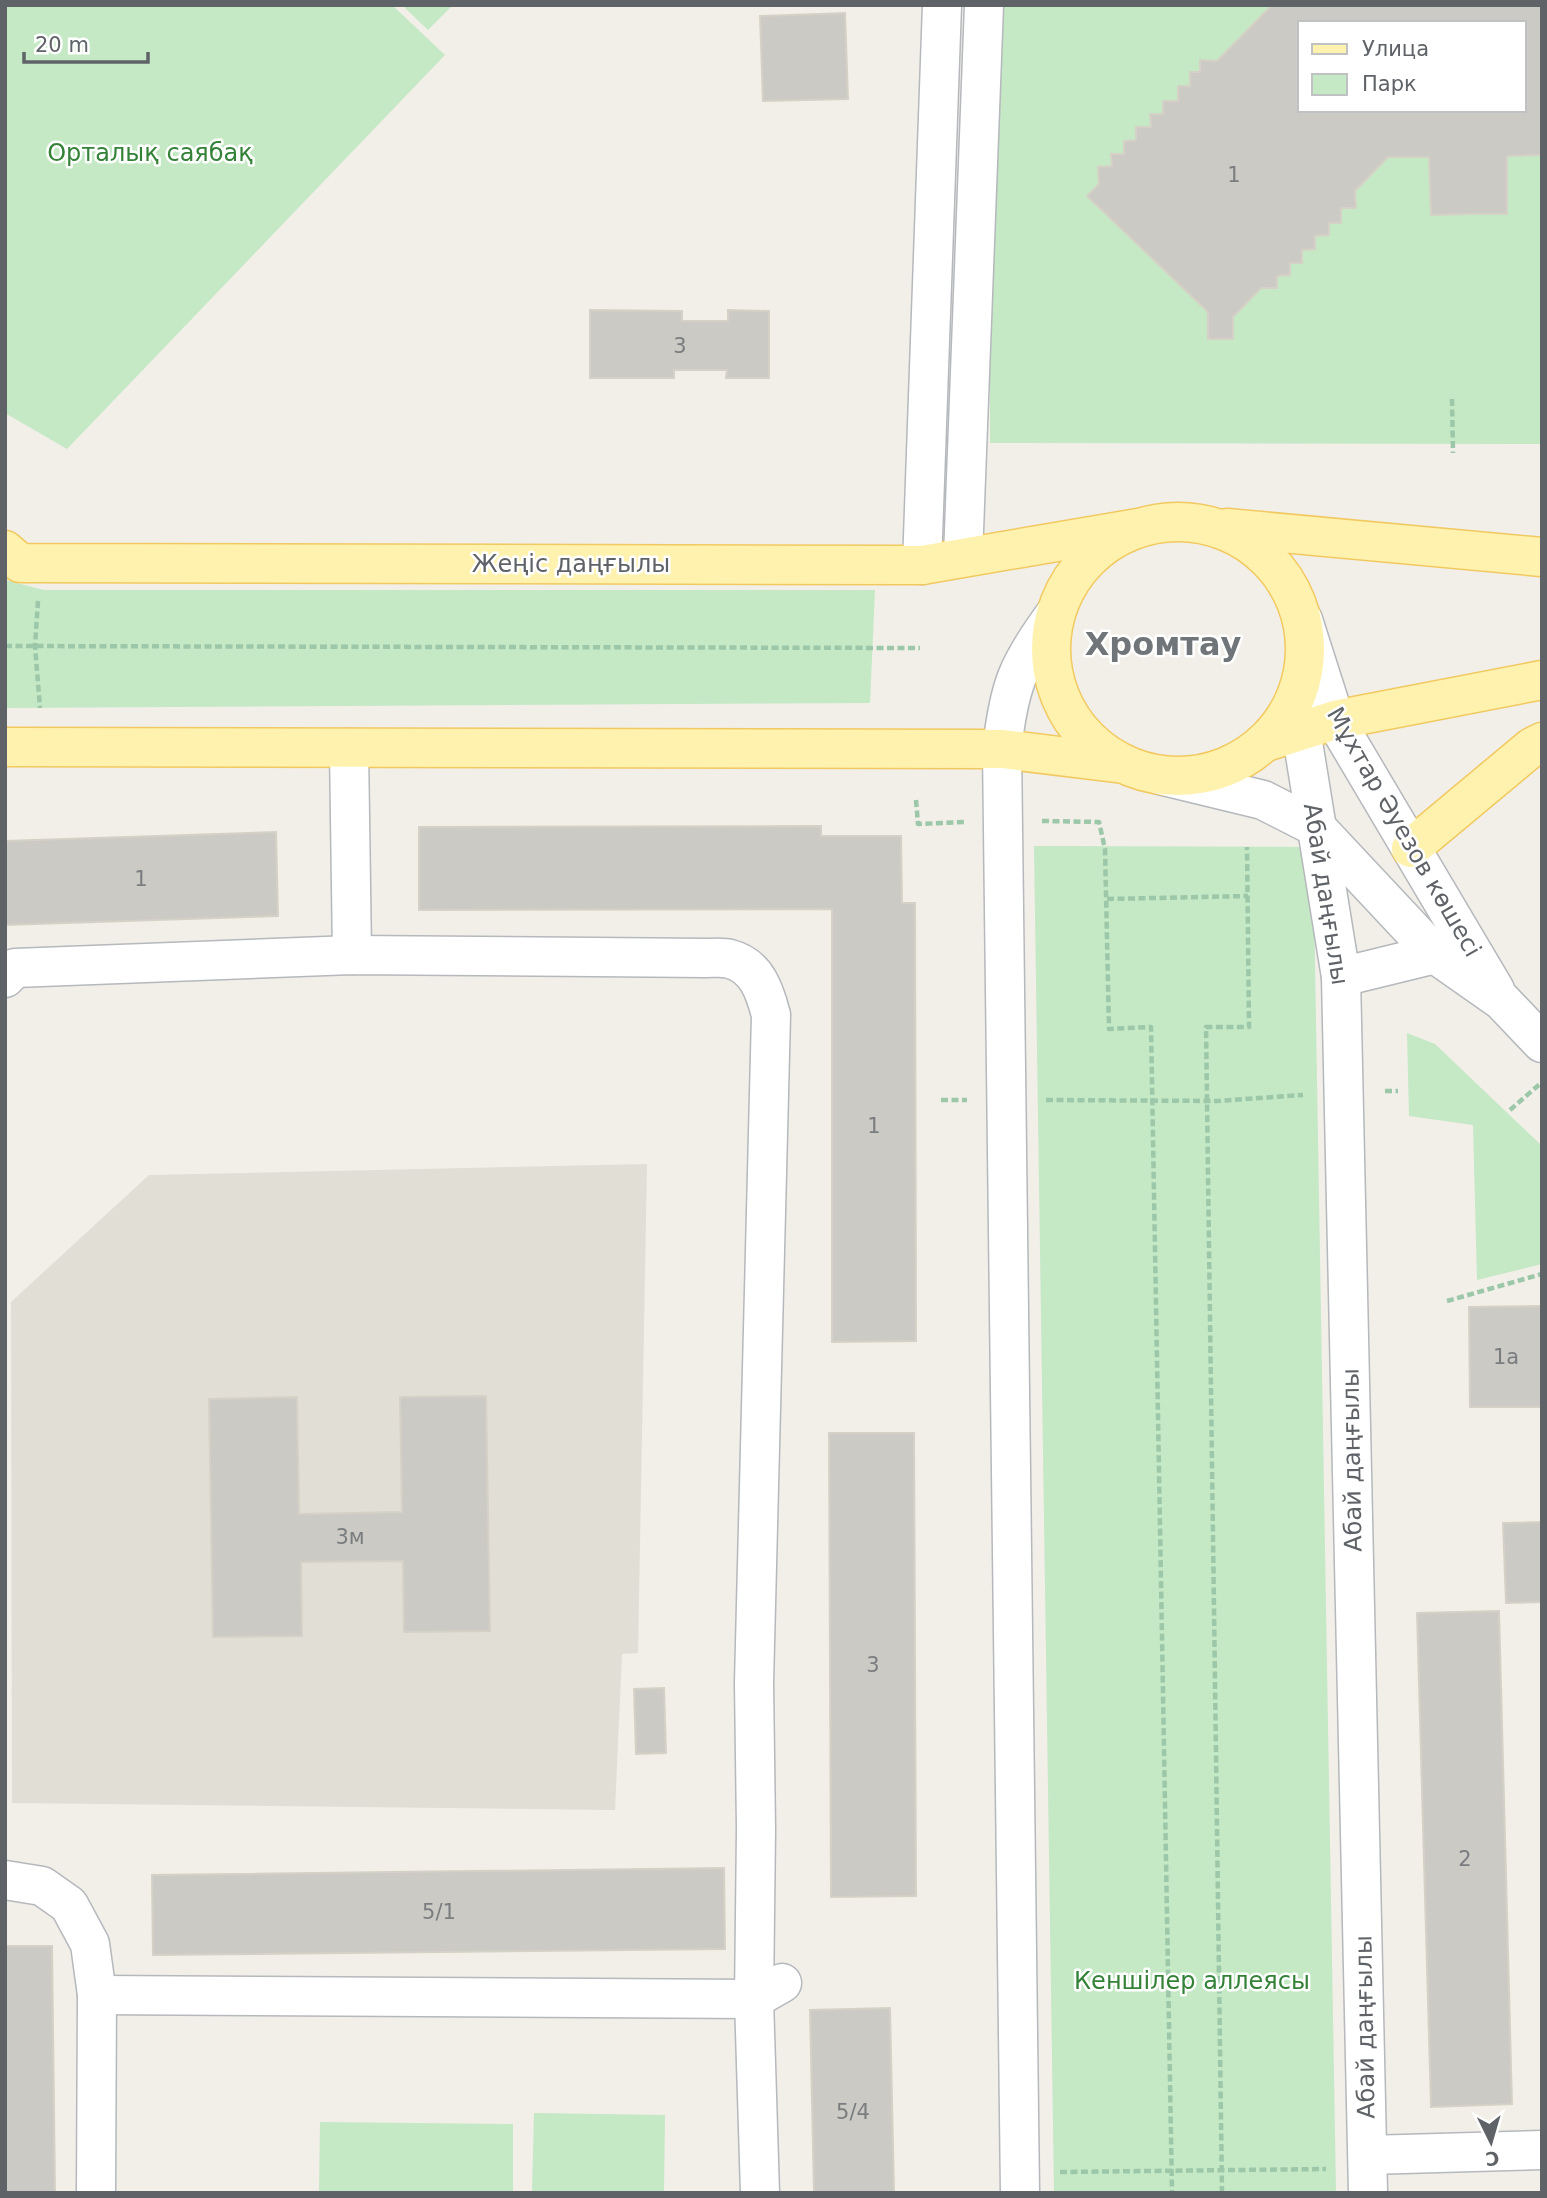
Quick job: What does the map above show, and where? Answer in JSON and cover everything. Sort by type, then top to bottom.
[{"type":"main road","name":"Жеңіс даңғылы","points":[[5,550],[20,563],[922,565],[1176,522],[1214,527]]},
{"type":"main road","points":[[1214,527],[1542,557]]},
{"type":"main road","points":[[1214,527],[1250,543],[1273,564],[1292,590],[1303,620],[1306,651],[1301,682],[1289,712],[1266,742]]},
{"type":"main road","points":[[1125,764],[1093,743],[1070,716],[1056,684],[1051,649],[1055,614],[1073,577],[1102,547],[1138,528]]},
{"type":"main road","points":[[5,747],[1002,749],[1125,764],[1160,775],[1198,774],[1234,763],[1266,742],[1318,725],[1542,680]]},
{"type":"main road","points":[[1411,848],[1532,747],[1542,742]]},
{"type":"street","points":[[922,565],[942,5]]},
{"type":"street","points":[[963,557],[984,5]]},
{"type":"street","points":[[1020,2193],[1002,749],[1006,709],[1016,676],[1029,650],[1055,614]]},
{"type":"street","name":"Мұхтар Әуезов көшесі","points":[[1303,620],[1318,725],[1411,848],[1502,1001]]},
{"type":"street","name":"Абай даңғылы","points":[[1318,725],[1316,827],[1341,977],[1345,1092],[1368,2172]]},
{"type":"street","points":[[349,748],[352,956]]},
{"type":"street","name":"Мұхтар Әуезов көшесі","points":[[1160,775],[1263,800],[1316,827],[1435,954],[1502,1001],[1542,1044]]},
{"type":"street","points":[[1341,977],[1435,954]]},
{"type":"street","points":[[5,978],[15,968],[352,956],[730,959],[753,971],[765,990],[771,1016],[754,1683],[756,1829],[768,1991],[761,2193]]},
{"type":"street","points":[[5,1880],[42,1886],[69,1905],[90,1944],[97,1995],[96,2193]]},
{"type":"street","points":[[97,1995],[768,1991]]},
{"type":"street","points":[[1368,2172],[1542,2150]]},
{"type":"path","points":[[1452,399],[1453,453]]},
{"type":"path","points":[[42,563],[34,646],[43,747]]},
{"type":"path","points":[[5,646],[920,648]]},
{"type":"path","points":[[1222,2193],[1206,1027],[1249,1027],[1247,847]]},
{"type":"path","points":[[1105,849],[1109,1029],[1152,1027],[1172,2193]]},
{"type":"path","points":[[1107,899],[1248,896]]},
{"type":"path","points":[[1510,1110],[1542,1083]]},
{"type":"path","points":[[942,1100],[1206,1100],[1398,1091]]},
{"type":"path","points":[[1447,1301],[1542,1274]]},
{"type":"path","points":[[1060,2172],[1368,2172]]},
{"type":"shaded area","points":[[647,1164],[638,1653],[622,1654],[615,1810],[12,1803],[11,1302],[149,1175]]},
{"type":"green space","name":"Орталық саябақ","points":[[5,5],[392,5],[445,55],[67,449],[5,413]]},
{"type":"green space","points":[[402,5],[453,5],[428,30]]},
{"type":"green space","points":[[990,5],[1542,5],[1542,444],[990,443]]},
{"type":"green space","points":[[5,580],[44,590],[875,590],[870,703],[5,708]]},
{"type":"green space","name":"Кеншілер аллеясы","points":[[1034,846],[1313,847],[1336,2193],[1054,2193]]},
{"type":"green space","points":[[1407,1033],[1435,1044],[1542,1146],[1542,1264],[1477,1280],[1473,1125],[1409,1116]]},
{"type":"green space","points":[[534,2113],[665,2115],[664,2193],[532,2193]]},
{"type":"green space","points":[[320,2122],[513,2124],[513,2193],[319,2193]]},
{"type":"building","points":[[1272,5],[1542,5],[1542,155],[1507,156],[1507,214],[1431,215],[1429,157],[1388,157],[1355,191],[1356,208],[1341,208],[1341,223],[1329,223],[1329,235],[1315,236],[1315,249],[1302,250],[1302,263],[1290,263],[1290,275],[1277,276],[1277,288],[1261,288],[1233,317],[1233,339],[1208,339],[1208,312],[1087,196],[1099,184],[1098,167],[1112,166],[1111,154],[1124,154],[1124,141],[1136,140],[1136,127],[1151,127],[1150,114],[1163,114],[1163,101],[1178,101],[1178,86],[1190,86],[1190,72],[1200,72],[1200,60],[1217,61]]},
{"type":"building","points":[[845,13],[848,99],[763,101],[760,16]]},
{"type":"building","points":[[590,310],[682,311],[682,321],[728,321],[728,310],[769,311],[769,378],[726,378],[727,370],[674,370],[674,378],[590,378]]},
{"type":"building","points":[[821,826],[821,836],[901,836],[902,903],[915,903],[916,1341],[832,1342],[832,909],[419,910],[419,827]]},
{"type":"building","points":[[276,832],[278,916],[5,925],[5,841]]},
{"type":"building","points":[[1542,1306],[1542,1407],[1470,1407],[1469,1307]]},
{"type":"building","points":[[486,1396],[490,1631],[404,1632],[403,1561],[301,1562],[302,1636],[213,1637],[209,1399],[297,1397],[299,1514],[402,1512],[400,1397]]},
{"type":"building","points":[[829,1433],[914,1433],[916,1896],[831,1897]]},
{"type":"building","points":[[1542,1522],[1542,1602],[1506,1603],[1503,1523]]},
{"type":"building","points":[[1499,1611],[1512,2104],[1431,2107],[1417,1613]]},
{"type":"building","points":[[664,1688],[666,1753],[636,1754],[634,1689]]},
{"type":"building","points":[[724,1868],[725,1949],[153,1955],[152,1875]]},
{"type":"building","points":[[5,1946],[52,1946],[55,2193],[5,2193]]},
{"type":"building","points":[[890,2008],[894,2193],[814,2193],[810,2010]]},
{"type":"district","name":"Хромтау","points":[[1163,644]]}]
